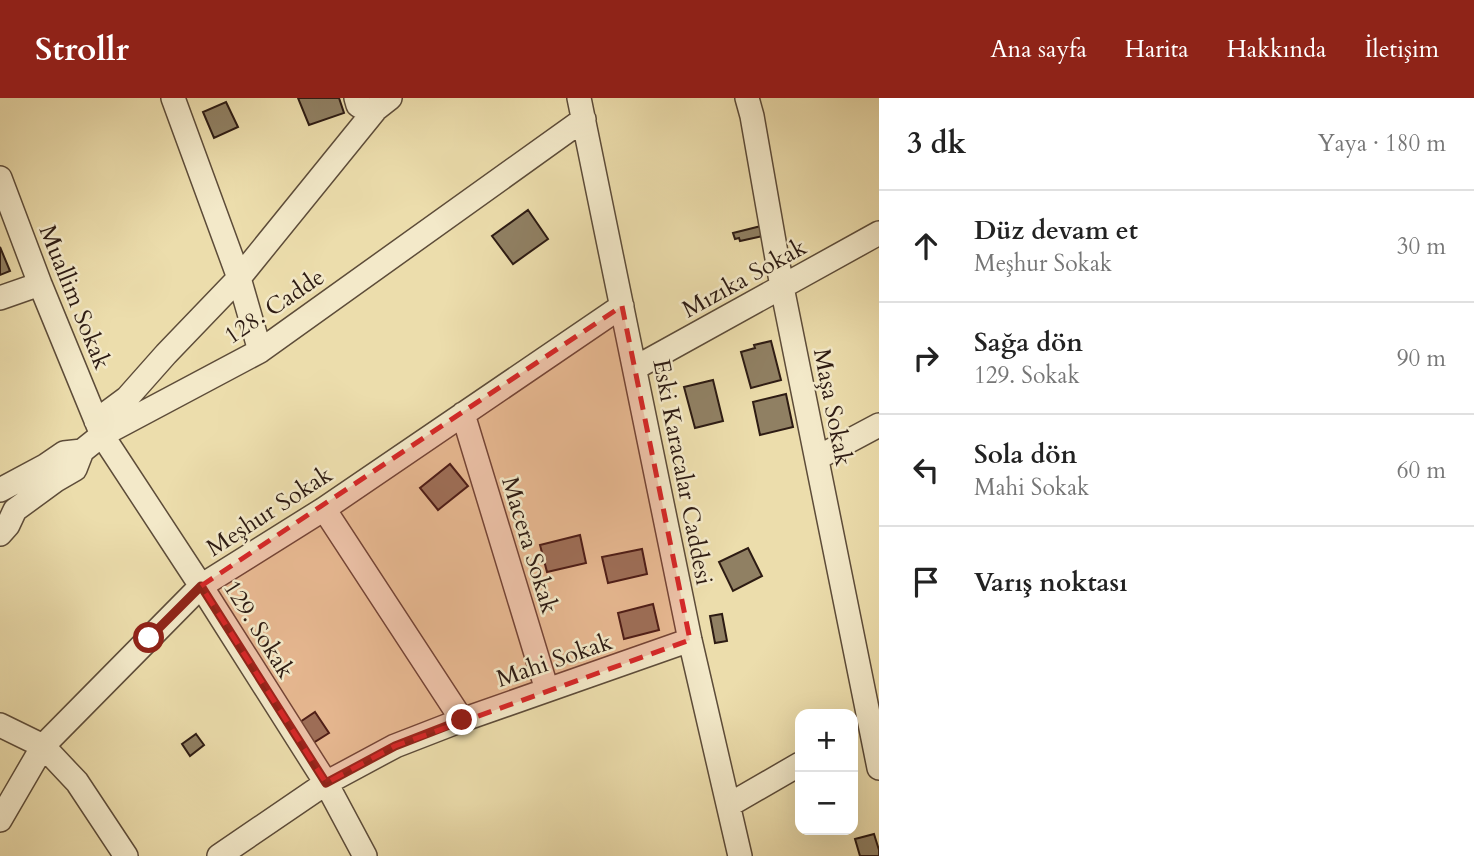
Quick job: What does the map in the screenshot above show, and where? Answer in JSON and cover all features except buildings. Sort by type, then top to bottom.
[{"type":"street","points":[[173,98],[239,278],[260,351]]},
{"type":"street","points":[[356,98],[358,105],[366,110],[383,104]]},
{"type":"street","name":"Maşa Sokak","points":[[747,98],[867,725],[879,768]]},
{"type":"street","points":[[99,428],[239,278],[383,104]]},
{"type":"street","name":"Eski Karacalar Caddesi","points":[[583,104],[690,640],[740,856]]},
{"type":"street","name":"128. Cadde","points":[[0,534],[8,525],[8,512],[75,469],[82,451],[99,428],[260,351],[583,104]]},
{"type":"street","name":"Muallim Sokak","points":[[0,178],[99,428]]},
{"type":"street","name":"Mızıka Sokak","points":[[635,369],[879,233]]},
{"type":"street","points":[[0,298],[40,284]]},
{"type":"street","name":"Meşhur Sokak","points":[[0,820],[43,746],[201,586],[324,509],[622,306]]},
{"type":"street","name":"Macera Sokak","points":[[463,414],[547,690]]},
{"type":"street","points":[[817,457],[879,425]]},
{"type":"street","name":"129. Sokak","points":[[99,428],[326,783],[365,856]]},
{"type":"street","points":[[0,490],[64,453],[82,451]]},
{"type":"street","points":[[324,509],[462,720]]},
{"type":"street","name":"Mahi Sokak","points":[[219,856],[326,783],[395,746],[690,640]]},
{"type":"street","points":[[0,725],[43,746],[77,782],[126,856]]},
{"type":"street","points":[[729,805],[795,767]]},
{"type":"highlighted area","points":[[622,306],[690,640],[395,746],[326,783],[201,586]]},
{"type":"route","points":[[149,638],[201,586],[326,783],[395,746],[462,720]]}]
